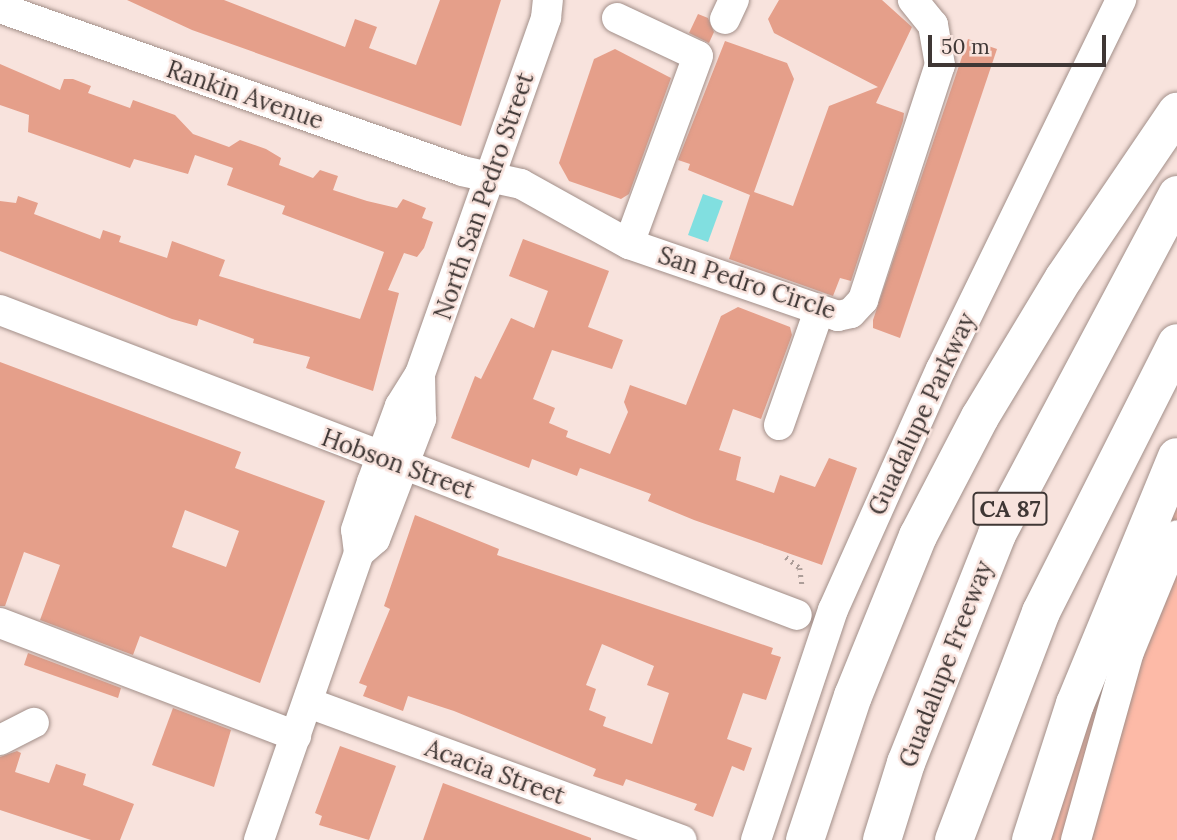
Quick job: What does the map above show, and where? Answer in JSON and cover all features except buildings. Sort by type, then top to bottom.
[{"type":"highway","points":[[805,840],[853,696],[918,536],[980,416],[1063,278],[1177,112]]},
{"type":"highway","name":"Guadalupe Freeway","points":[[882,840],[919,727],[997,534],[1177,195]]},
{"type":"highway","name":"CA 87","points":[[954,840],[1041,612],[1177,343]]},
{"type":"highway","points":[[1031,840],[1074,704],[1177,457]]},
{"type":"street","name":"San Pedro Circle","points":[[490,178],[540,194],[629,244],[819,311],[845,315],[863,300],[940,65],[933,25],[914,0]]},
{"type":"street","name":"Guadalupe Parkway","points":[[755,840],[833,610],[941,369],[1121,0]]},
{"type":"street","name":"North San Pedro Street","points":[[259,840],[309,703],[359,553],[356,530],[392,462],[400,406],[421,374],[552,6]]},
{"type":"street","name":"Rankin Avenue","points":[[0,8],[490,178]]},
{"type":"street","points":[[617,18],[698,56],[629,244]]},
{"type":"street","name":"Hobson Street","points":[[0,310],[797,615]]},
{"type":"street","points":[[779,425],[819,311]]},
{"type":"street","points":[[1076,840],[1129,652],[1177,534]]},
{"type":"street","points":[[0,623],[296,736]]},
{"type":"street","name":"Acacia Street","points":[[309,703],[682,840]]},
{"type":"street","points":[[0,740],[34,723]]},
{"type":"path","points":[[786,557],[800,568],[802,585]]},
{"type":"shaded area","points":[[1177,483],[1177,840],[1048,840],[1063,775]]},
{"type":"water","points":[[703,194],[723,201],[708,242],[688,235]]}]
